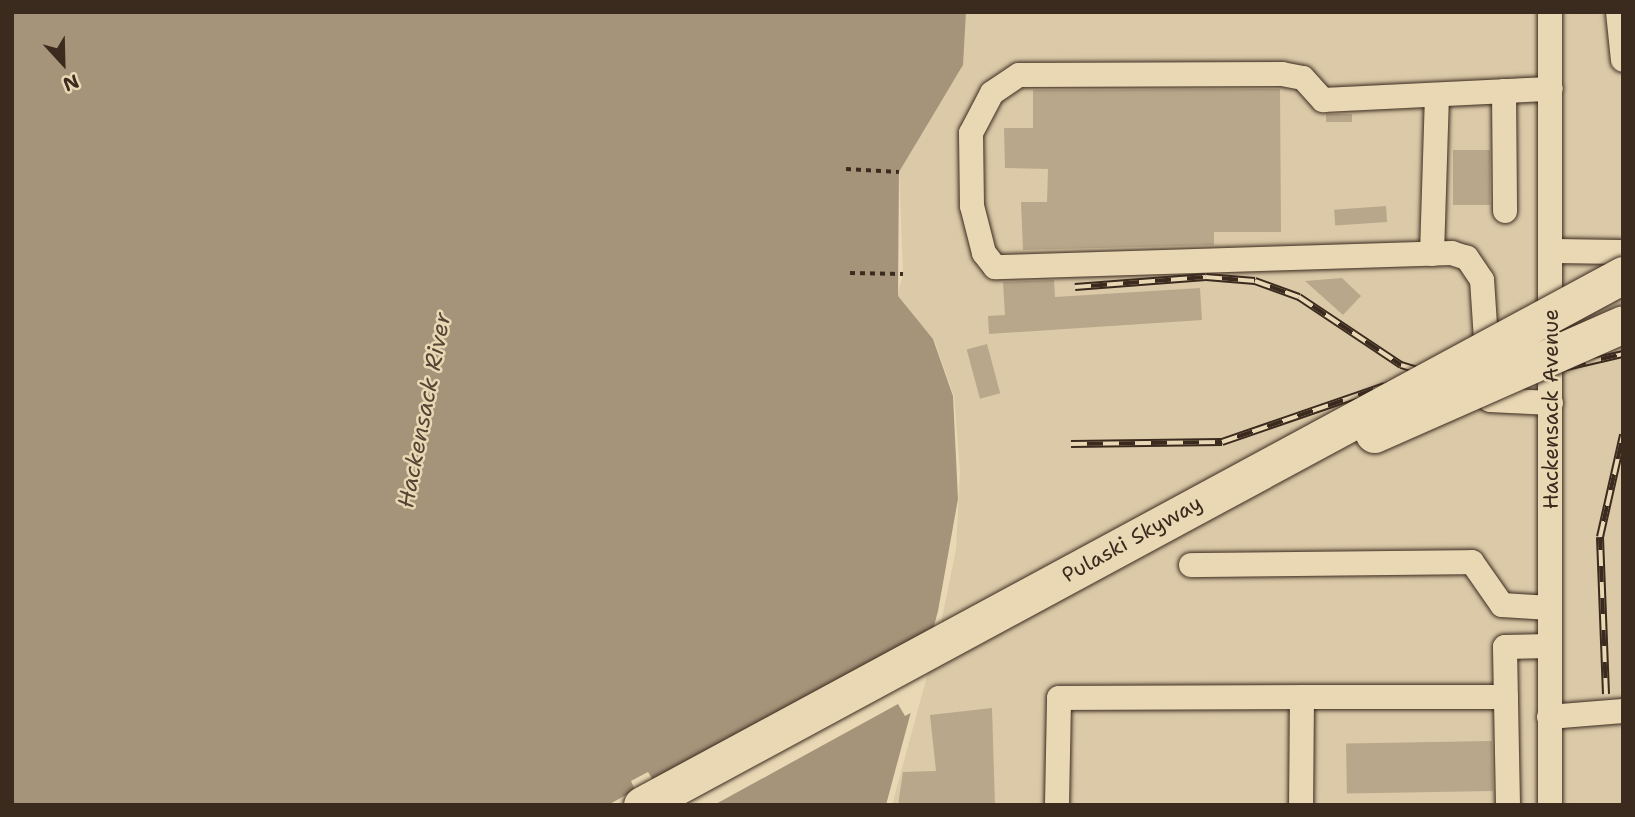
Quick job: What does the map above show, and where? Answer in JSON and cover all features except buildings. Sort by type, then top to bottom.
[{"type":"highway","name":"Pulaski Skyway","points":[[642,805],[1623,275]]},
{"type":"highway","points":[[1477,352],[1623,287]]},
{"type":"highway","points":[[1521,368],[1623,306]]},
{"type":"highway","name":"Pulaski Skyway","points":[[689,805],[1390,425],[1623,324]]},
{"type":"street","name":"Hackensack Avenue","points":[[1550,12],[1550,805]]},
{"type":"street","points":[[1618,12],[1623,60]]},
{"type":"street","points":[[1551,89],[1323,100],[1303,78],[1282,74],[1019,75],[992,93],[971,133],[972,206],[984,253],[995,267],[1432,254],[1467,258],[1482,279],[1490,400],[1551,403]]},
{"type":"street","points":[[1504,92],[1505,211]]},
{"type":"street","points":[[1432,254],[1437,95]]},
{"type":"street","points":[[1552,251],[1623,252]]},
{"type":"street","points":[[1191,565],[1472,562],[1502,605],[1550,608]]},
{"type":"street","points":[[1508,805],[1505,647],[1549,646]]},
{"type":"street","points":[[1058,805],[1059,698],[1506,696]]},
{"type":"street","points":[[1301,805],[1302,697]]},
{"type":"street","points":[[1549,717],[1623,711]]},
{"type":"path","points":[[846,169],[899,172]]},
{"type":"path","points":[[850,273],[903,274]]},
{"type":"shaded area","points":[[964,12],[1623,12],[1623,805],[892,805],[940,628],[956,549],[960,472],[954,396],[934,340],[897,296],[903,274],[899,168],[961,69]]},
{"type":"water","name":"Hackensack River","points":[[12,12],[966,12],[963,65],[899,172],[898,296],[933,339],[953,396],[958,499],[938,611],[886,805],[12,805]]},
{"type":"pier","points":[[938,628],[922,691],[916,695],[918,709],[905,716],[898,704],[714,805],[608,805],[635,790],[631,781],[648,772],[653,780]]},
{"type":"railway","points":[[1075,287],[1206,277],[1255,281],[1299,297],[1401,365],[1437,376]]},
{"type":"railway","points":[[1071,444],[1222,442],[1385,386],[1523,377],[1623,354]]},
{"type":"railway","points":[[1606,694],[1600,537],[1623,435]]}]
